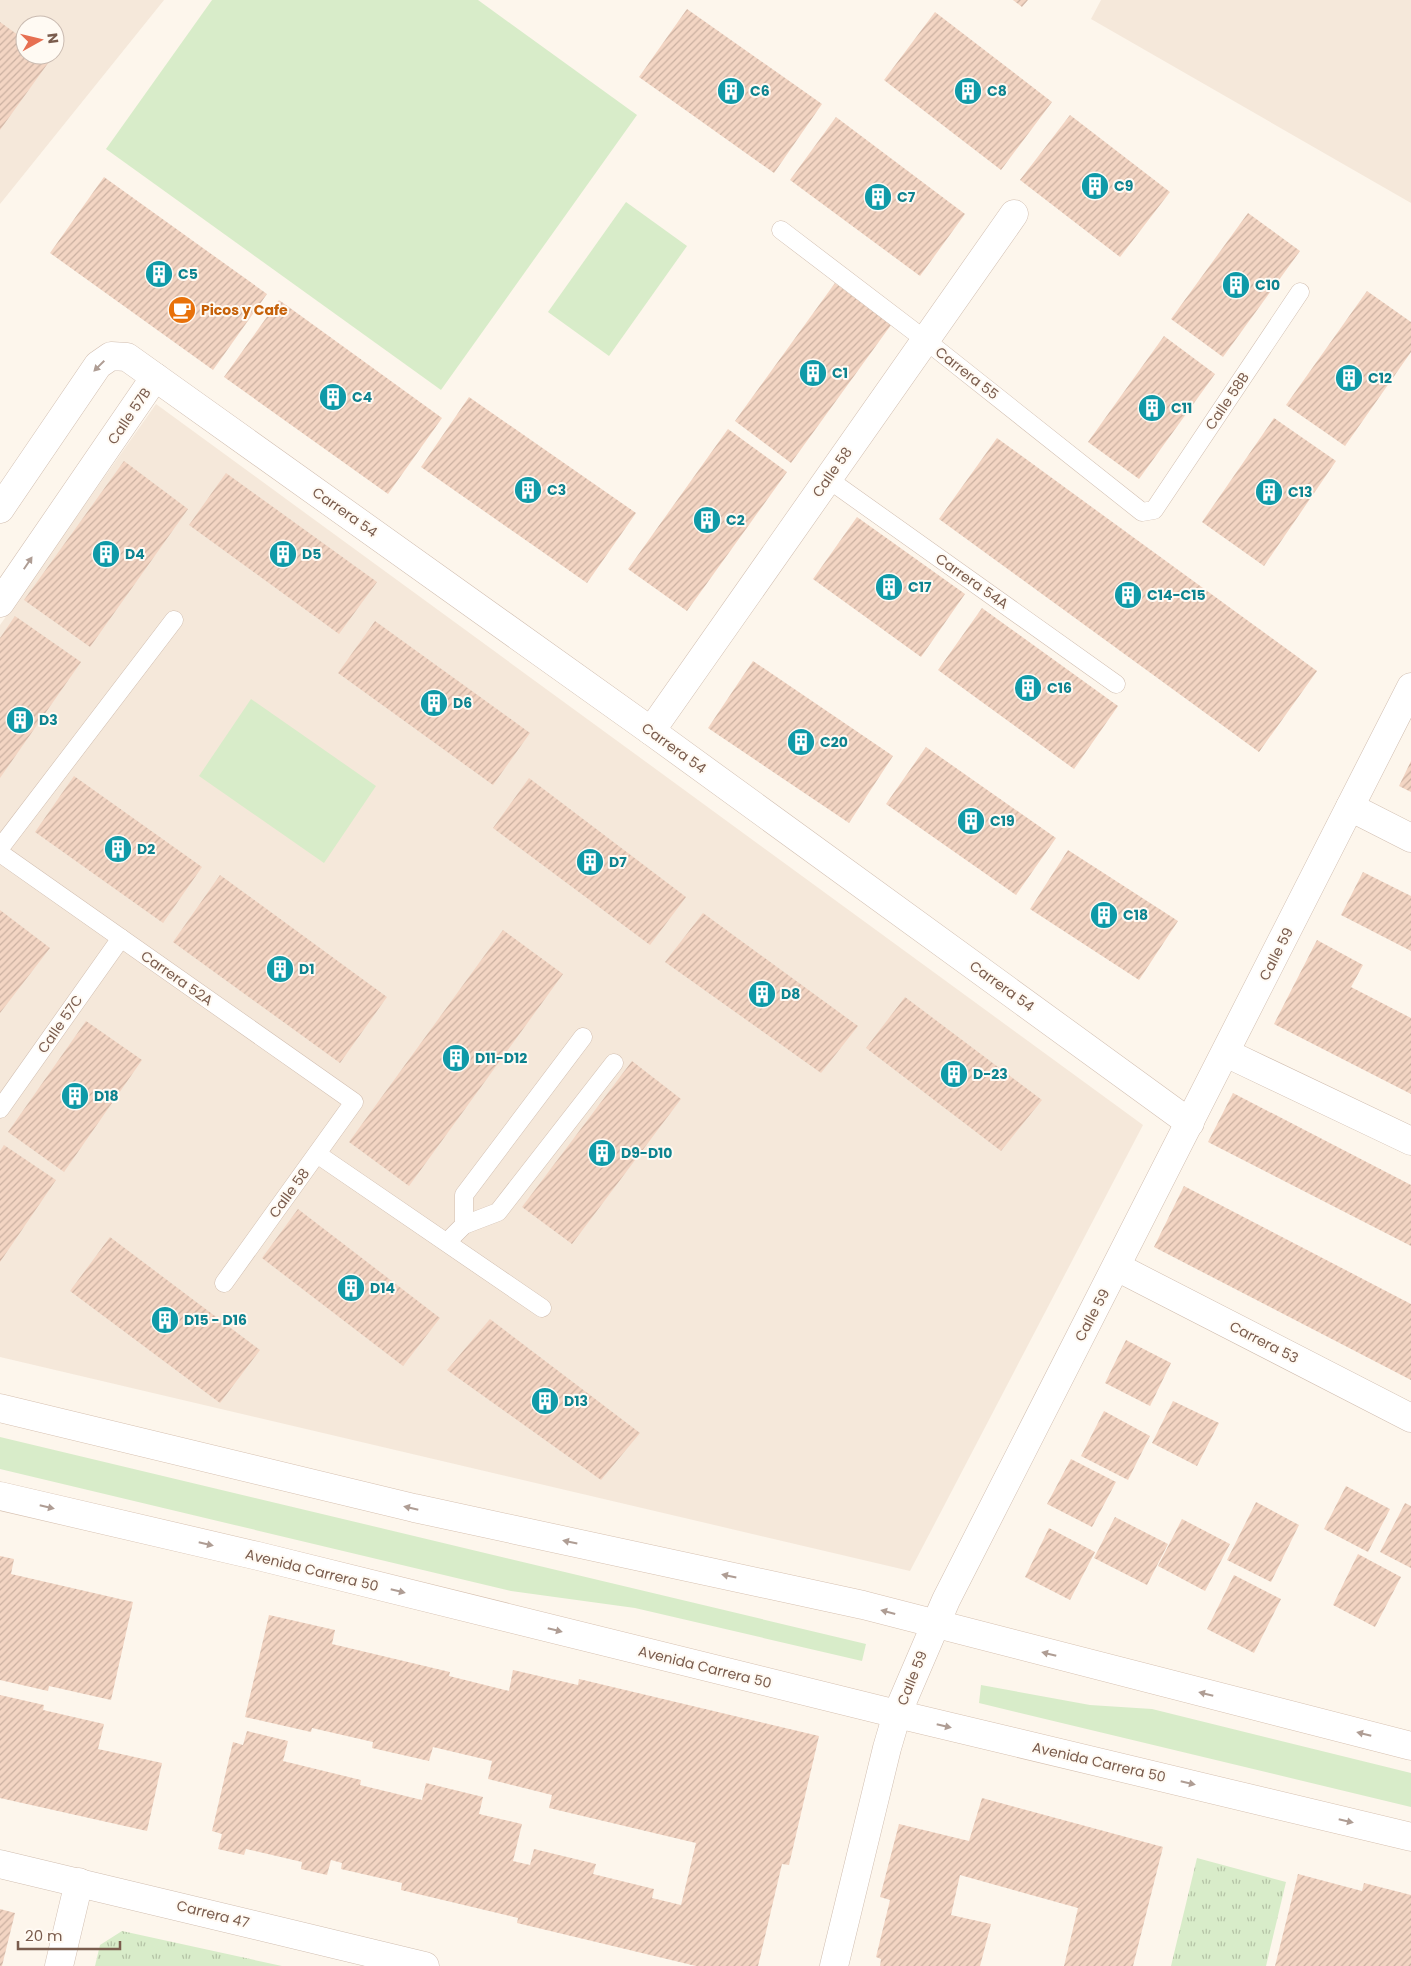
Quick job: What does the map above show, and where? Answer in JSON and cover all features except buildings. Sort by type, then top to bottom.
[{"type":"street","name":"Calle 58","points":[[651,731],[1014,214]]},
{"type":"street","name":"Calle 57B","points":[[0,509],[98,365],[111,356],[127,357],[155,377],[0,603]]},
{"type":"street","name":"Carrera 54","points":[[155,377],[651,731],[1190,1123]]},
{"type":"street","name":"Calle 59","points":[[834,1966],[897,1714],[935,1624],[982,1526],[1117,1267],[1411,687]]},
{"type":"street","points":[[1350,807],[1411,838]]},
{"type":"street","points":[[1226,1053],[1411,1141]]},
{"type":"street","name":"Carrera 53","points":[[1117,1267],[1411,1418]]},
{"type":"street","points":[[0,1408],[414,1508],[863,1605],[1411,1746]]},
{"type":"street","name":"Avenida Carrera 50","points":[[0,1496],[258,1556],[897,1714],[1411,1837]]},
{"type":"street","name":"Carrera 47","points":[[0,1864],[425,1966]]},
{"type":"street","points":[[59,1966],[79,1882]]},
{"type":"lane","name":"Carrera 55","points":[[781,230],[1142,512],[1154,510]]},
{"type":"lane","name":"Calle 58B","points":[[1154,510],[1300,292]]},
{"type":"lane","name":"Carrera 54A","points":[[828,479],[1116,684]]},
{"type":"lane","points":[[0,848],[174,620]]},
{"type":"lane","name":"Carrera 52A","points":[[0,853],[354,1102]]},
{"type":"lane","name":"Calle 57C","points":[[0,1109],[121,938]]},
{"type":"lane","points":[[464,1225],[464,1195],[583,1037]]},
{"type":"lane","points":[[447,1242],[464,1225],[498,1212],[614,1063]]},
{"type":"lane","name":"Calle 58","points":[[224,1283],[354,1102]]},
{"type":"lane","points":[[317,1154],[542,1308]]},
{"type":"shaded area","points":[[0,0],[164,0],[0,204]]},
{"type":"shaded area","points":[[1101,0],[1411,0],[1411,203],[1091,19]]},
{"type":"shaded area","points":[[156,404],[1143,1125],[910,1571],[0,1357],[0,625]]},
{"type":"green space","points":[[212,0],[478,0],[637,115],[441,390],[106,149]]},
{"type":"green space","points":[[626,202],[687,246],[609,356],[548,312]]},
{"type":"green space","points":[[251,699],[376,786],[324,863],[199,776]]},
{"type":"green space","points":[[0,1437],[866,1644],[862,1661],[635,1608],[511,1591],[0,1469]]},
{"type":"green space","points":[[981,1685],[1090,1705],[1152,1709],[1411,1773],[1411,1807],[979,1703]]},
{"type":"green space","points":[[1197,1858],[1286,1882],[1266,1966],[1171,1966]]},
{"type":"green space","points":[[122,1931],[282,1966],[95,1966],[100,1945]]},
{"type":"place","name":"C6","points":[[731,91]]},
{"type":"place","name":"C8","points":[[968,91]]},
{"type":"place","name":"C9","points":[[1095,186]]},
{"type":"place","name":"C7","points":[[878,197]]},
{"type":"place","name":"C5","points":[[159,274]]},
{"type":"place","name":"C10","points":[[1236,285]]},
{"type":"place","name":"Picos y Cafe","points":[[182,310]]},
{"type":"place","name":"C1","points":[[813,373]]},
{"type":"place","name":"C12","points":[[1349,378]]},
{"type":"place","name":"C4","points":[[333,397]]},
{"type":"place","name":"C11","points":[[1152,408]]},
{"type":"place","name":"C3","points":[[528,490]]},
{"type":"place","name":"C13","points":[[1269,492]]},
{"type":"place","name":"C2","points":[[707,520]]},
{"type":"place","name":"D4","points":[[106,554]]},
{"type":"place","name":"D5","points":[[283,554]]},
{"type":"place","name":"C17","points":[[889,587]]},
{"type":"place","name":"C14-C15","points":[[1128,595]]},
{"type":"place","name":"C16","points":[[1028,688]]},
{"type":"place","name":"D6","points":[[434,703]]},
{"type":"place","name":"D3","points":[[20,720]]},
{"type":"place","name":"C20","points":[[801,742]]},
{"type":"place","name":"C19","points":[[971,821]]},
{"type":"place","name":"D2","points":[[118,849]]},
{"type":"place","name":"D7","points":[[590,862]]},
{"type":"place","name":"C18","points":[[1104,915]]},
{"type":"place","name":"D1","points":[[280,969]]},
{"type":"place","name":"D8","points":[[762,994]]},
{"type":"place","name":"D11-D12","points":[[456,1058]]},
{"type":"place","name":"D-23","points":[[954,1074]]},
{"type":"place","name":"D18","points":[[75,1096]]},
{"type":"place","name":"D9-D10","points":[[602,1153]]},
{"type":"place","name":"D14","points":[[351,1288]]},
{"type":"place","name":"D15 - D16","points":[[165,1320]]},
{"type":"place","name":"D13","points":[[545,1401]]}]
